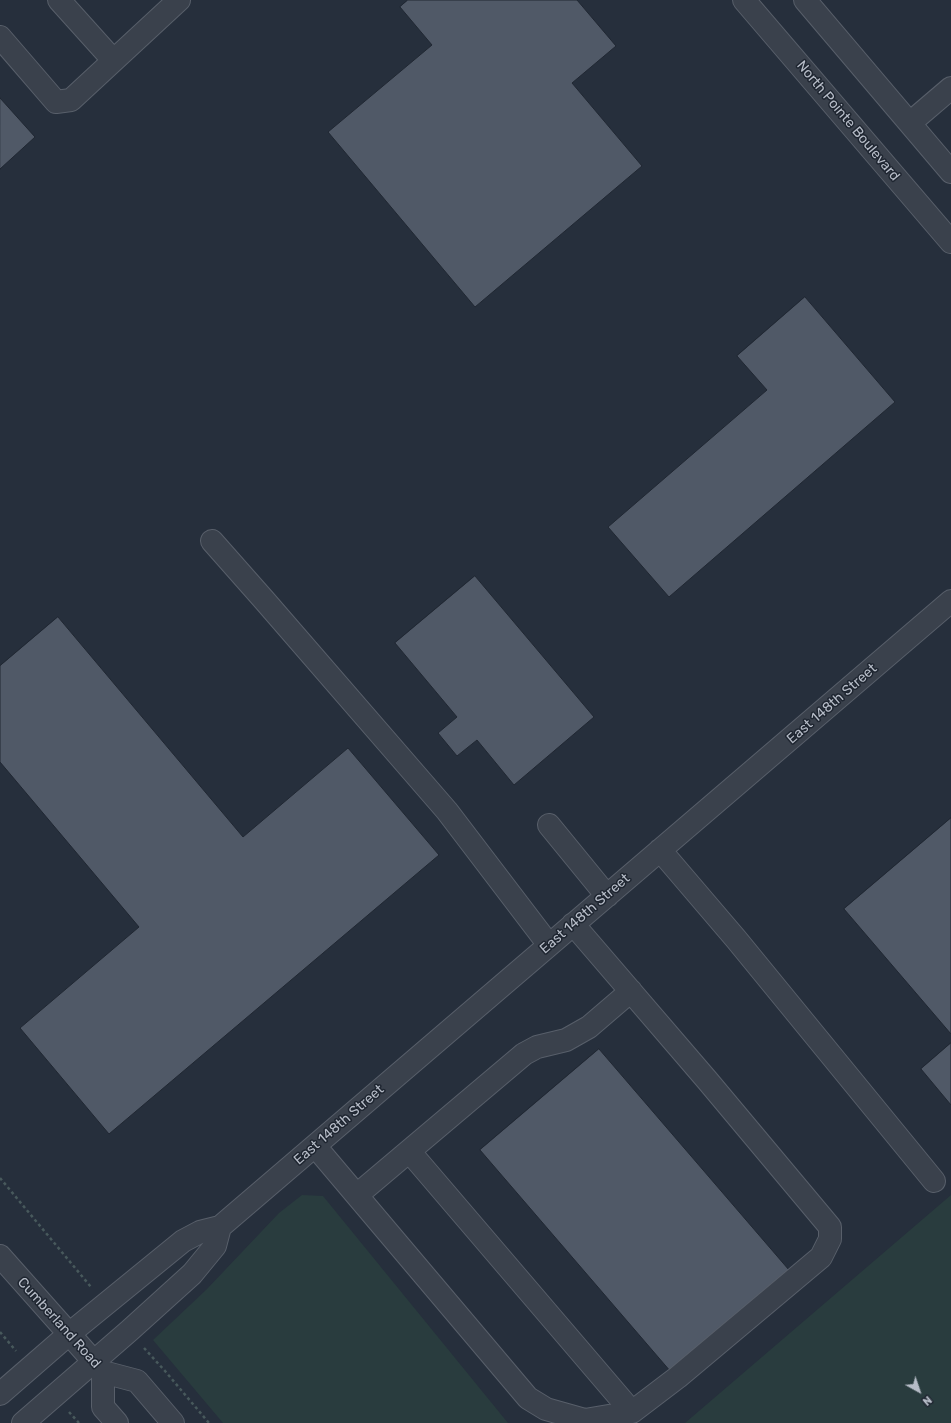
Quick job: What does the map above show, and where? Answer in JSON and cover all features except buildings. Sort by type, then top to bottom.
[{"type":"street","points":[[59,0],[113,60]]},
{"type":"street","points":[[0,37],[56,102],[71,100],[179,0]]},
{"type":"street","name":"North Pointe Boulevard","points":[[744,0],[951,242]]},
{"type":"street","points":[[805,0],[951,172]]},
{"type":"street","points":[[910,123],[951,88]]},
{"type":"street","points":[[212,541],[447,811],[549,945]]},
{"type":"street","name":"East 148th Street","points":[[0,1394],[69,1334],[183,1241],[200,1232],[220,1227],[951,601]]},
{"type":"street","points":[[549,825],[607,896]]},
{"type":"street","points":[[660,850],[741,945],[934,1181]]},
{"type":"street","points":[[315,1146],[528,1398],[546,1409],[585,1420],[632,1412],[678,1377],[821,1257],[830,1239],[830,1227],[573,924]]},
{"type":"street","points":[[356,1195],[524,1054],[537,1047],[566,1040],[589,1027],[631,991]]},
{"type":"street","points":[[409,1151],[632,1412]]},
{"type":"street","points":[[23,1423],[98,1367],[192,1274],[215,1246],[220,1227]]},
{"type":"street","name":"Cumberland Road","points":[[0,1256],[98,1367],[137,1381],[173,1423]]},
{"type":"street","name":"Cumberland Road","points":[[98,1367],[103,1407],[117,1423]]},
{"type":"shaded area","points":[[302,1195],[323,1196],[508,1423],[223,1423],[153,1340],[207,1289],[279,1213]]},
{"type":"shaded area","points":[[951,1195],[951,1423],[685,1423]]}]
